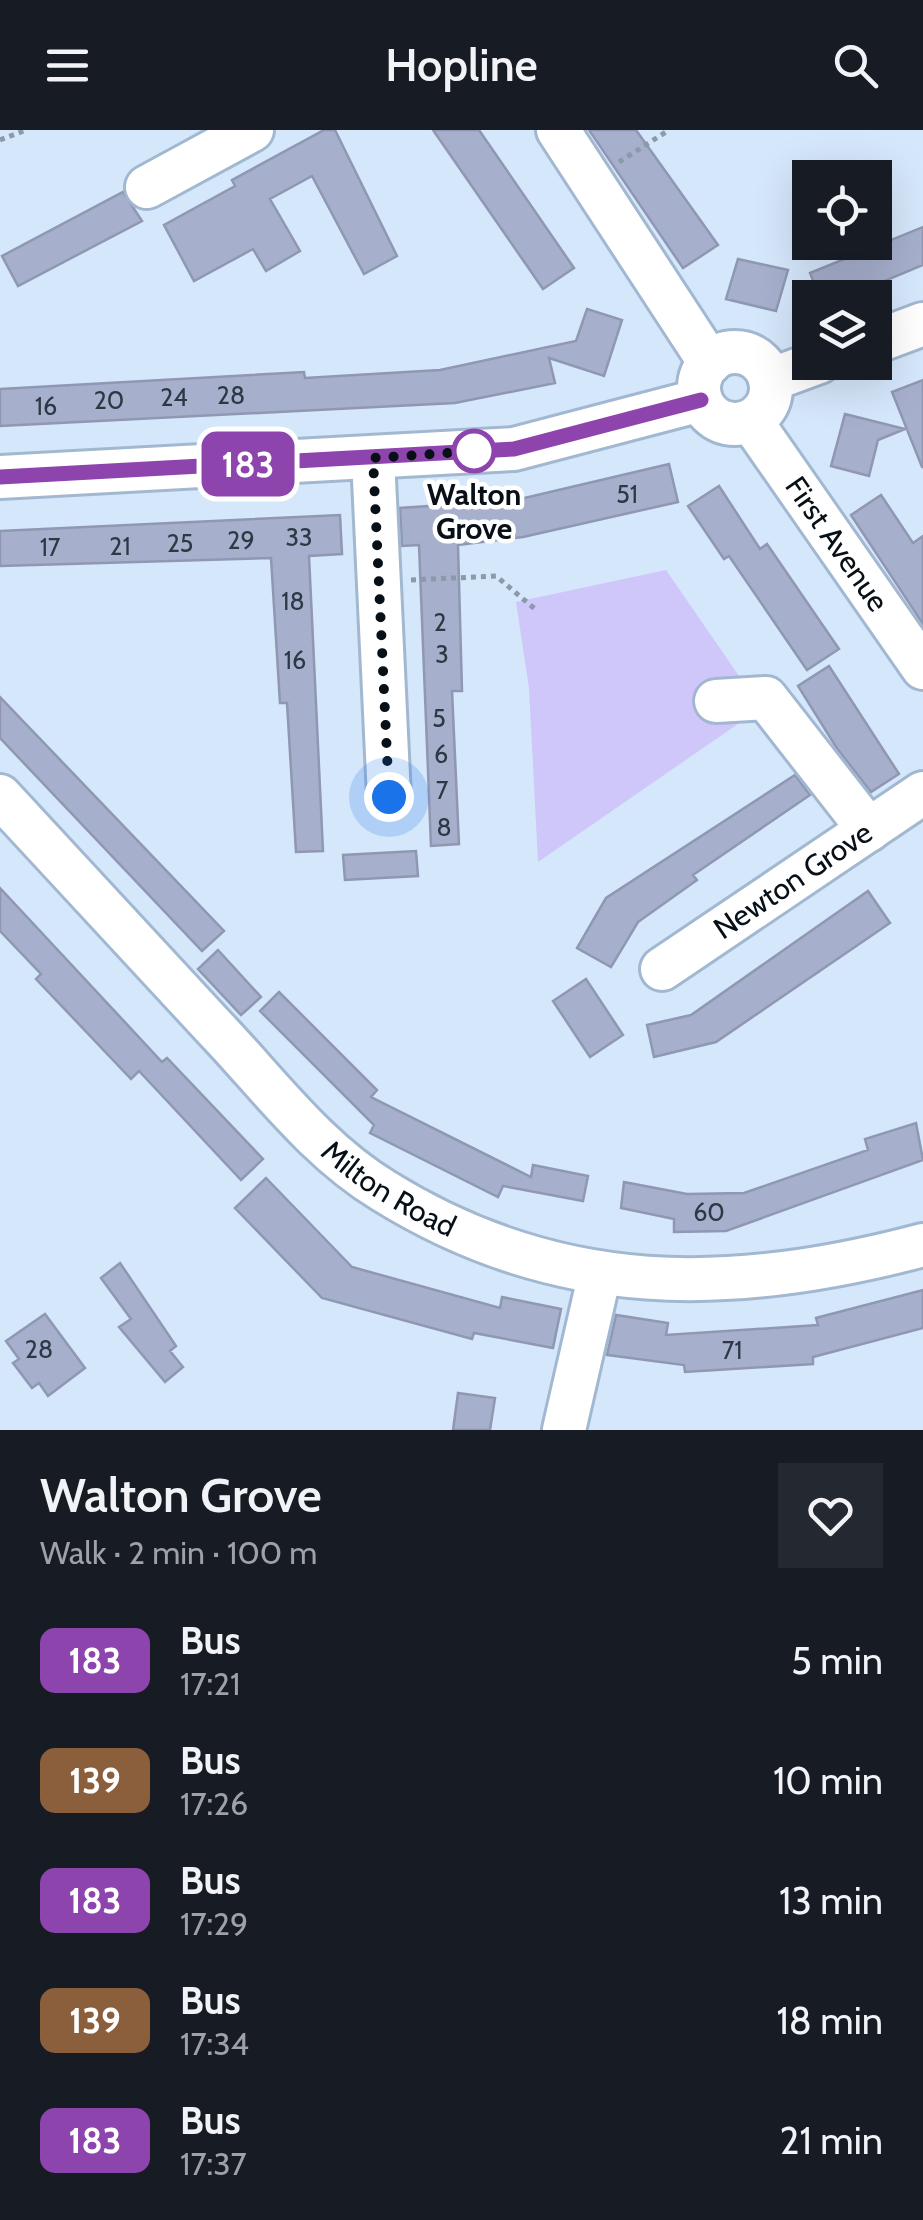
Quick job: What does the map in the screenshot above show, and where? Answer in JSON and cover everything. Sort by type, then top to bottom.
[{"type":"street","points":[[147,187],[252,130]]},
{"type":"street","points":[[0,477],[514,449],[705,382],[728,353],[745,353],[762,364],[770,380],[765,408],[750,421],[724,423],[707,411],[705,382],[591,180],[558,130]]},
{"type":"street","points":[[892,336],[923,324]]},
{"type":"street","points":[[770,380],[792,372]]},
{"type":"street","name":"First Avenue","points":[[750,421],[923,668]]},
{"type":"street","points":[[373,458],[389,797]]},
{"type":"street","points":[[716,701],[766,698],[869,830]]},
{"type":"street","name":"Newton Grove","points":[[662,969],[923,793]]},
{"type":"street","name":"Milton Road","points":[[0,796],[319,1142],[382,1190],[460,1231],[600,1273],[702,1282],[760,1280],[826,1270],[923,1246]]},
{"type":"street","points":[[564,1430],[600,1273]]},
{"type":"path","points":[[0,140],[26,130]]},
{"type":"path","points":[[591,180],[669,130]]},
{"type":"path","points":[[378,581],[496,576],[535,610]]},
{"type":"shaded area","points":[[666,570],[761,708],[538,862],[529,688],[516,602]]},
{"type":"building","points":[[324,130],[335,130],[397,256],[364,274],[312,176],[270,199],[300,251],[266,271],[253,249],[194,281],[164,225],[235,186],[232,180]]},
{"type":"building","points":[[433,130],[479,130],[574,268],[543,289]]},
{"type":"building","points":[[589,130],[636,130],[718,245],[683,268]]},
{"type":"building","points":[[123,192],[142,221],[18,286],[2,256]]},
{"type":"building","points":[[923,227],[923,265],[887,280],[813,280],[810,273],[842,260],[892,260],[892,240]]},
{"type":"building","points":[[738,259],[788,270],[776,311],[726,299]]},
{"type":"building","points":[[587,309],[622,320],[604,376],[549,358],[555,383],[455,403],[0,426],[0,389],[304,372],[305,378],[440,370],[576,341]]},
{"type":"building","points":[[923,380],[923,467],[922,467],[892,392]]},
{"type":"building","points":[[845,414],[905,429],[878,440],[869,476],[831,466]]},
{"type":"building","points":[[669,464],[678,502],[523,537],[458,545],[462,691],[452,691],[459,844],[431,846],[419,545],[402,546],[400,508],[516,500]]},
{"type":"building","points":[[719,486],[760,549],[767,544],[839,649],[807,670],[729,556],[724,559],[688,506]]},
{"type":"building","points":[[881,495],[913,543],[923,536],[923,624],[851,515]]},
{"type":"building","points":[[340,515],[342,554],[309,556],[323,851],[296,852],[287,703],[280,703],[271,558],[0,566],[0,531]]},
{"type":"building","points":[[829,666],[899,774],[871,792],[836,747],[798,686]]},
{"type":"building","points":[[0,697],[224,931],[202,951],[0,738]]},
{"type":"building","points":[[795,775],[810,795],[693,875],[697,880],[638,922],[611,967],[577,948],[606,898]]},
{"type":"building","points":[[416,851],[418,876],[345,880],[343,855]]},
{"type":"building","points":[[0,888],[162,1062],[167,1058],[263,1159],[241,1180],[139,1071],[131,1079],[36,979],[41,974],[0,931]]},
{"type":"building","points":[[868,891],[890,923],[716,1042],[654,1057],[647,1025],[691,1015]]},
{"type":"building","points":[[218,950],[261,997],[241,1015],[198,969]]},
{"type":"building","points":[[586,979],[623,1035],[590,1057],[553,1001]]},
{"type":"building","points":[[279,992],[377,1090],[371,1097],[531,1177],[533,1165],[588,1176],[583,1201],[503,1186],[498,1197],[370,1133],[374,1125],[260,1011]]},
{"type":"building","points":[[916,1123],[923,1160],[726,1231],[674,1232],[674,1219],[621,1208],[624,1182],[687,1194],[744,1193],[868,1150],[865,1139]]},
{"type":"building","points":[[266,1178],[352,1267],[500,1308],[502,1297],[561,1309],[553,1348],[474,1333],[472,1339],[322,1298],[235,1208]]},
{"type":"building","points":[[120,1263],[176,1346],[170,1351],[183,1367],[165,1382],[119,1327],[131,1319],[101,1278]]},
{"type":"building","points":[[923,1290],[923,1328],[813,1357],[813,1364],[685,1372],[684,1365],[607,1355],[616,1315],[668,1323],[666,1335],[818,1325],[816,1318]]},
{"type":"building","points":[[45,1314],[85,1368],[48,1396],[39,1383],[32,1388],[13,1363],[19,1359],[6,1341]]},
{"type":"building","points":[[458,1393],[495,1398],[490,1430],[453,1430]]},
{"type":"bus line","name":"183","points":[[0,477],[514,449],[701,400]]},
{"type":"place","name":"Walton Grove","points":[[474,451]]},
{"type":"route","points":[[389,797],[373,458],[478,451],[474,451]]}]
